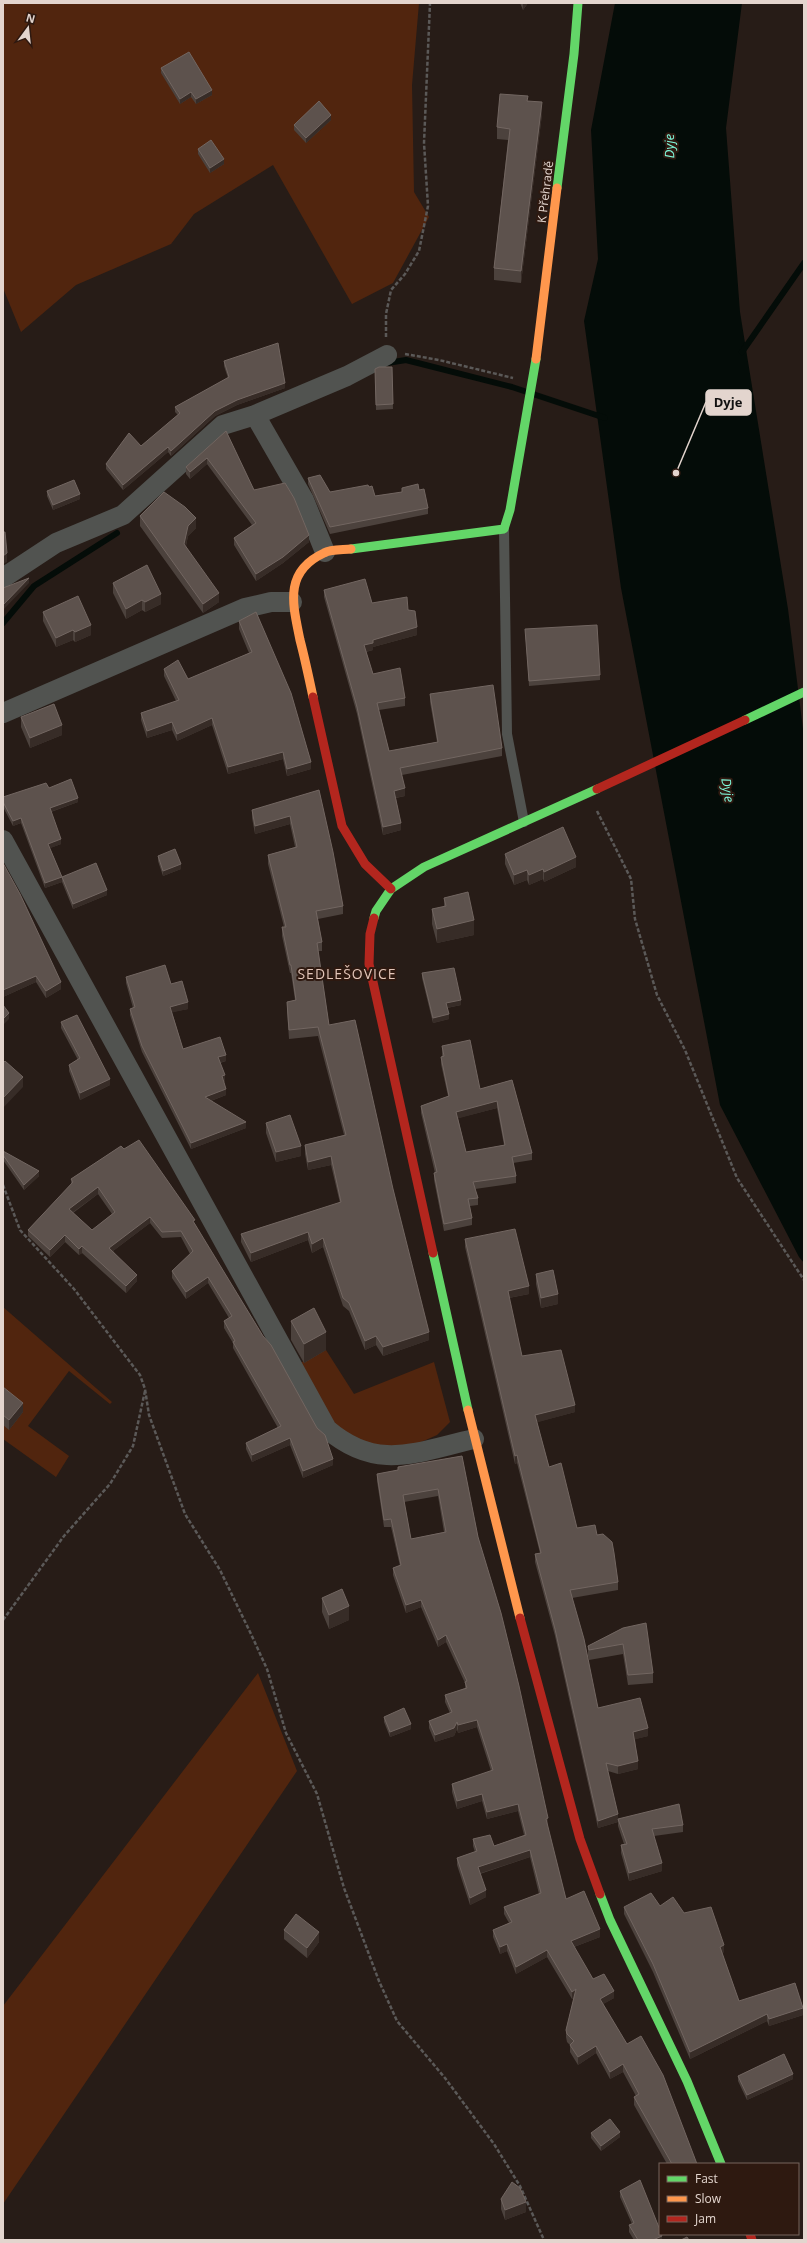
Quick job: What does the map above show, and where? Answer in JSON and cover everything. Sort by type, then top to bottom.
[{"type":"street","name":"K Přehradě","points":[[504,529],[510,510],[531,398],[573,62],[578,3]]},
{"type":"street","points":[[3,578],[56,543],[123,515],[223,425],[255,415],[347,376],[382,358]]},
{"type":"street","points":[[255,415],[304,500],[325,552]]},
{"type":"street","points":[[391,889],[365,864],[342,826],[292,602],[295,582],[304,564],[325,552],[504,529]]},
{"type":"street","points":[[3,713],[244,608],[270,602],[292,602]]},
{"type":"street","points":[[721,2163],[687,2081],[610,1920],[580,1839],[535,1676],[474,1439],[369,964],[370,934],[376,912],[391,889],[424,867],[587,794],[804,692]]},
{"type":"street","points":[[3,840],[327,1428],[341,1441],[356,1449],[376,1455],[401,1456],[474,1439]]},
{"type":"lane","points":[[504,529],[507,734],[524,822]]},
{"type":"path","points":[[430,3],[424,143],[428,206],[419,251],[406,274],[391,290],[386,314],[386,338],[382,358],[410,354],[533,383]]},
{"type":"path","points":[[587,794],[602,819],[631,879],[635,919],[657,995],[685,1050],[737,1178],[804,1280]]},
{"type":"path","points":[[3,1185],[20,1230],[74,1289],[140,1375],[145,1389],[149,1415],[185,1514],[220,1570],[251,1634],[267,1669],[286,1734],[317,1794],[344,1888],[379,1981],[397,2021],[444,2078],[494,2144],[520,2186],[544,2240]]},
{"type":"path","points":[[3,1620],[64,1536],[110,1484],[133,1446],[145,1389]]},
{"type":"shaded area","points":[[3,3],[419,3],[412,85],[414,192],[429,217],[393,283],[352,304],[273,165],[194,214],[171,244],[76,285],[21,332],[3,288]]},
{"type":"shaded area","points":[[3,1307],[112,1402],[110,1404],[69,1371],[28,1426],[69,1456],[56,1477],[3,1439]]},
{"type":"shaded area","points":[[326,1350],[354,1394],[434,1362],[450,1422],[437,1435],[410,1447],[362,1445],[335,1424],[300,1363]]},
{"type":"shaded area","points":[[258,1673],[297,1771],[3,2204],[3,2006]]},
{"type":"water","points":[[615,3],[742,3],[726,128],[740,312],[788,609],[804,737],[804,1263],[799,1257],[720,1105],[621,588],[584,321],[598,259],[591,130]]},
{"type":"building","points":[[189,52],[212,90],[196,99],[191,92],[180,99],[161,68]]},
{"type":"building","points":[[500,94],[528,96],[527,101],[542,102],[521,271],[494,268],[510,129],[497,127]]},
{"type":"building","points":[[319,101],[331,115],[306,138],[294,125]]},
{"type":"building","points":[[211,140],[224,159],[210,168],[198,149]]},
{"type":"building","points":[[278,343],[285,383],[237,400],[215,411],[171,451],[168,447],[123,485],[106,464],[129,433],[141,446],[180,413],[175,407],[229,377],[224,361]]},
{"type":"building","points":[[379,367],[392,367],[393,404],[376,405],[375,369]]},
{"type":"building","points":[[226,431],[254,490],[285,483],[294,498],[309,535],[283,557],[256,574],[234,538],[256,523],[207,458],[190,472],[186,467]]},
{"type":"building","points":[[320,475],[330,492],[368,485],[369,487],[372,486],[375,496],[402,492],[402,488],[418,484],[419,490],[424,489],[428,508],[330,527],[308,478]]},
{"type":"building","points":[[74,480],[80,494],[53,505],[47,491]]},
{"type":"building","points":[[164,492],[185,507],[196,518],[188,526],[184,544],[219,593],[203,604],[140,516]]},
{"type":"building","points":[[3,532],[5,532],[7,553],[3,556]]},
{"type":"building","points":[[147,565],[161,594],[145,602],[142,600],[126,609],[113,583]]},
{"type":"building","points":[[29,578],[3,605],[3,588]]},
{"type":"building","points":[[365,579],[372,603],[407,597],[408,610],[415,611],[417,627],[373,640],[373,643],[364,645],[373,674],[400,668],[405,698],[377,703],[389,751],[438,742],[430,694],[493,685],[502,748],[400,768],[405,788],[394,791],[401,823],[383,827],[357,707],[324,590]]},
{"type":"building","points":[[78,596],[91,625],[75,632],[73,630],[56,638],[43,612]]},
{"type":"building","points":[[256,612],[291,693],[311,762],[287,769],[283,752],[228,767],[212,718],[177,734],[172,722],[147,731],[141,713],[179,700],[164,669],[178,660],[188,679],[252,652],[239,621]]},
{"type":"building","points":[[597,625],[600,675],[529,681],[525,629]]},
{"type":"building","points":[[54,704],[62,725],[30,738],[21,717]]},
{"type":"building","points":[[71,779],[78,798],[50,808],[61,839],[48,844],[62,877],[45,883],[21,818],[13,821],[3,802],[3,797],[46,783],[49,788]]},
{"type":"building","points":[[319,790],[343,906],[316,911],[322,942],[317,943],[329,1025],[355,1020],[393,1189],[429,1332],[383,1347],[376,1336],[365,1341],[349,1303],[343,1298],[323,1238],[312,1244],[308,1232],[251,1253],[241,1234],[341,1202],[331,1156],[308,1162],[305,1145],[346,1135],[318,1027],[289,1030],[287,1002],[296,1000],[291,965],[282,927],[286,927],[268,855],[297,847],[290,816],[255,826],[252,810]]},
{"type":"building","points":[[563,827],[576,857],[544,872],[543,869],[529,875],[527,870],[514,875],[505,854]]},
{"type":"building","points":[[175,849],[181,864],[163,871],[158,856]]},
{"type":"building","points":[[3,863],[20,894],[61,982],[46,991],[36,976],[3,990]]},
{"type":"building","points":[[96,863],[107,890],[73,904],[62,877]]},
{"type":"building","points":[[468,892],[474,920],[437,929],[432,909],[446,906],[444,898]]},
{"type":"building","points":[[165,965],[171,984],[182,981],[188,1002],[170,1007],[183,1049],[220,1037],[226,1055],[218,1057],[225,1075],[222,1076],[226,1089],[205,1097],[246,1122],[191,1143],[142,1046],[130,1009],[135,1007],[126,977]]},
{"type":"building","points":[[454,968],[461,1000],[446,1003],[449,1014],[433,1018],[422,973]]},
{"type":"building","points":[[3,1005],[9,1013],[3,1019]]},
{"type":"building","points":[[77,1015],[110,1079],[80,1093],[69,1065],[80,1058],[61,1022]]},
{"type":"building","points":[[470,1040],[480,1089],[512,1080],[532,1153],[512,1157],[516,1176],[473,1182],[478,1198],[468,1199],[472,1218],[444,1224],[434,1173],[437,1172],[421,1106],[449,1096],[441,1057],[444,1056],[442,1046]],"holes":[[[497,1101],[505,1145],[466,1152],[456,1112]]]},
{"type":"building","points":[[5,1061],[23,1077],[3,1098],[3,1063]]},
{"type":"building","points":[[290,1115],[301,1146],[276,1152],[266,1123]]},
{"type":"building","points":[[139,1140],[195,1220],[193,1221],[263,1336],[271,1345],[317,1428],[325,1435],[333,1459],[303,1471],[290,1438],[252,1455],[246,1443],[281,1426],[233,1342],[235,1341],[224,1321],[232,1316],[208,1277],[186,1292],[172,1271],[193,1251],[181,1231],[162,1232],[150,1217],[109,1248],[137,1275],[126,1286],[82,1246],[79,1249],[65,1235],[50,1250],[28,1230],[73,1182],[71,1179],[121,1146],[124,1149]],"holes":[[[98,1187],[115,1212],[92,1230],[69,1209]]]},
{"type":"building","points":[[3,1151],[39,1171],[24,1185],[3,1155]]},
{"type":"building","points":[[515,1229],[529,1286],[508,1291],[522,1356],[561,1350],[575,1405],[535,1415],[549,1467],[561,1463],[577,1528],[595,1525],[597,1535],[603,1534],[612,1542],[614,1553],[618,1582],[570,1590],[584,1639],[598,1708],[640,1698],[648,1728],[633,1732],[638,1761],[618,1766],[606,1763],[618,1814],[598,1821],[555,1629],[535,1554],[541,1553],[517,1455],[515,1456],[465,1239]]},
{"type":"building","points":[[553,1270],[558,1294],[541,1298],[536,1274]]},
{"type":"building","points":[[314,1308],[326,1332],[304,1344],[291,1321]]},
{"type":"building","points":[[3,1387],[23,1403],[9,1420],[3,1415]]},
{"type":"building","points":[[462,1456],[478,1537],[501,1613],[519,1686],[548,1818],[546,1819],[566,1899],[584,1891],[600,1929],[571,1941],[593,1979],[604,1974],[614,1991],[600,1999],[627,2044],[641,2036],[663,2075],[697,2163],[671,2163],[634,2097],[639,2094],[623,2064],[610,2072],[596,2046],[578,2057],[570,2045],[574,2041],[567,2034],[566,2030],[576,1989],[572,1992],[547,1950],[516,1967],[507,1944],[500,1947],[493,1930],[512,1922],[504,1907],[541,1893],[530,1850],[478,1867],[486,1890],[470,1898],[457,1858],[477,1851],[473,1839],[490,1835],[494,1846],[526,1835],[518,1804],[487,1812],[482,1794],[457,1801],[452,1784],[493,1770],[477,1720],[458,1725],[457,1722],[454,1728],[435,1735],[429,1721],[452,1712],[445,1695],[467,1688],[465,1682],[467,1681],[446,1635],[438,1640],[421,1600],[406,1605],[393,1568],[401,1565],[391,1519],[384,1520],[377,1474],[398,1470],[398,1467]],"holes":[[[438,1489],[446,1532],[411,1539],[403,1495]]]},
{"type":"building","points":[[342,1589],[349,1606],[329,1615],[322,1598]]},
{"type":"building","points":[[646,1623],[653,1673],[628,1675],[623,1644],[589,1650],[588,1646],[623,1628]]},
{"type":"building","points":[[404,1708],[411,1724],[390,1732],[384,1717]]},
{"type":"building","points":[[679,1804],[683,1825],[652,1829],[662,1863],[629,1873],[621,1845],[627,1844],[618,1819]]},
{"type":"building","points":[[651,1893],[660,1906],[673,1897],[684,1913],[711,1907],[724,1945],[720,1947],[739,2001],[795,1983],[803,2008],[769,2019],[767,2014],[690,2052],[653,1964],[624,1907]]},
{"type":"building","points":[[296,1914],[319,1932],[307,1948],[284,1930]]},
{"type":"building","points":[[784,2054],[793,2074],[747,2095],[738,2076]]},
{"type":"building","points":[[610,2119],[620,2132],[601,2146],[591,2133]]},
{"type":"building","points":[[640,2180],[659,2228],[659,2235],[662,2236],[653,2240],[638,2240],[629,2225],[634,2223],[620,2191]]},
{"type":"building","points":[[512,2182],[520,2188],[526,2202],[505,2210],[501,2199]]},
{"type":"building","points":[[687,2237],[689,2240],[681,2240]]},
{"type":"waterway","points":[[742,352],[804,263]]},
{"type":"waterway","points":[[387,363],[406,360],[512,387],[605,418]]},
{"type":"waterway","points":[[3,623],[34,586],[117,533]]},
{"type":"traffic: fast","points":[[557,188],[574,54],[578,3]]},
{"type":"traffic: fast","points":[[351,549],[504,529],[510,510],[536,359]]},
{"type":"traffic: fast","points":[[745,720],[804,692]]},
{"type":"traffic: fast","points":[[374,918],[376,911],[391,889],[424,867],[597,789]]},
{"type":"traffic: fast","points":[[433,1253],[468,1410]]},
{"type":"traffic: fast","points":[[600,1894],[610,1920],[687,2081],[721,2163]]},
{"type":"traffic: slow","points":[[536,359],[557,188]]},
{"type":"traffic: slow","points":[[313,697],[295,614],[294,590],[302,570],[311,561],[327,552],[351,549]]},
{"type":"traffic: slow","points":[[468,1410],[520,1618]]},
{"type":"traffic: jam","points":[[313,697],[342,826],[365,864],[391,889]]},
{"type":"traffic: jam","points":[[597,789],[745,720]]},
{"type":"traffic: jam","points":[[374,918],[370,934],[369,964],[433,1253]]},
{"type":"traffic: jam","points":[[520,1618],[580,1839],[600,1894]]},
{"type":"traffic: jam","points":[[750,2235],[752,2240]]},
{"type":"place","name":"Dyje","points":[[676,473]]},
{"type":"district","name":"SEDLEŠOVICE","points":[[347,973]]}]
